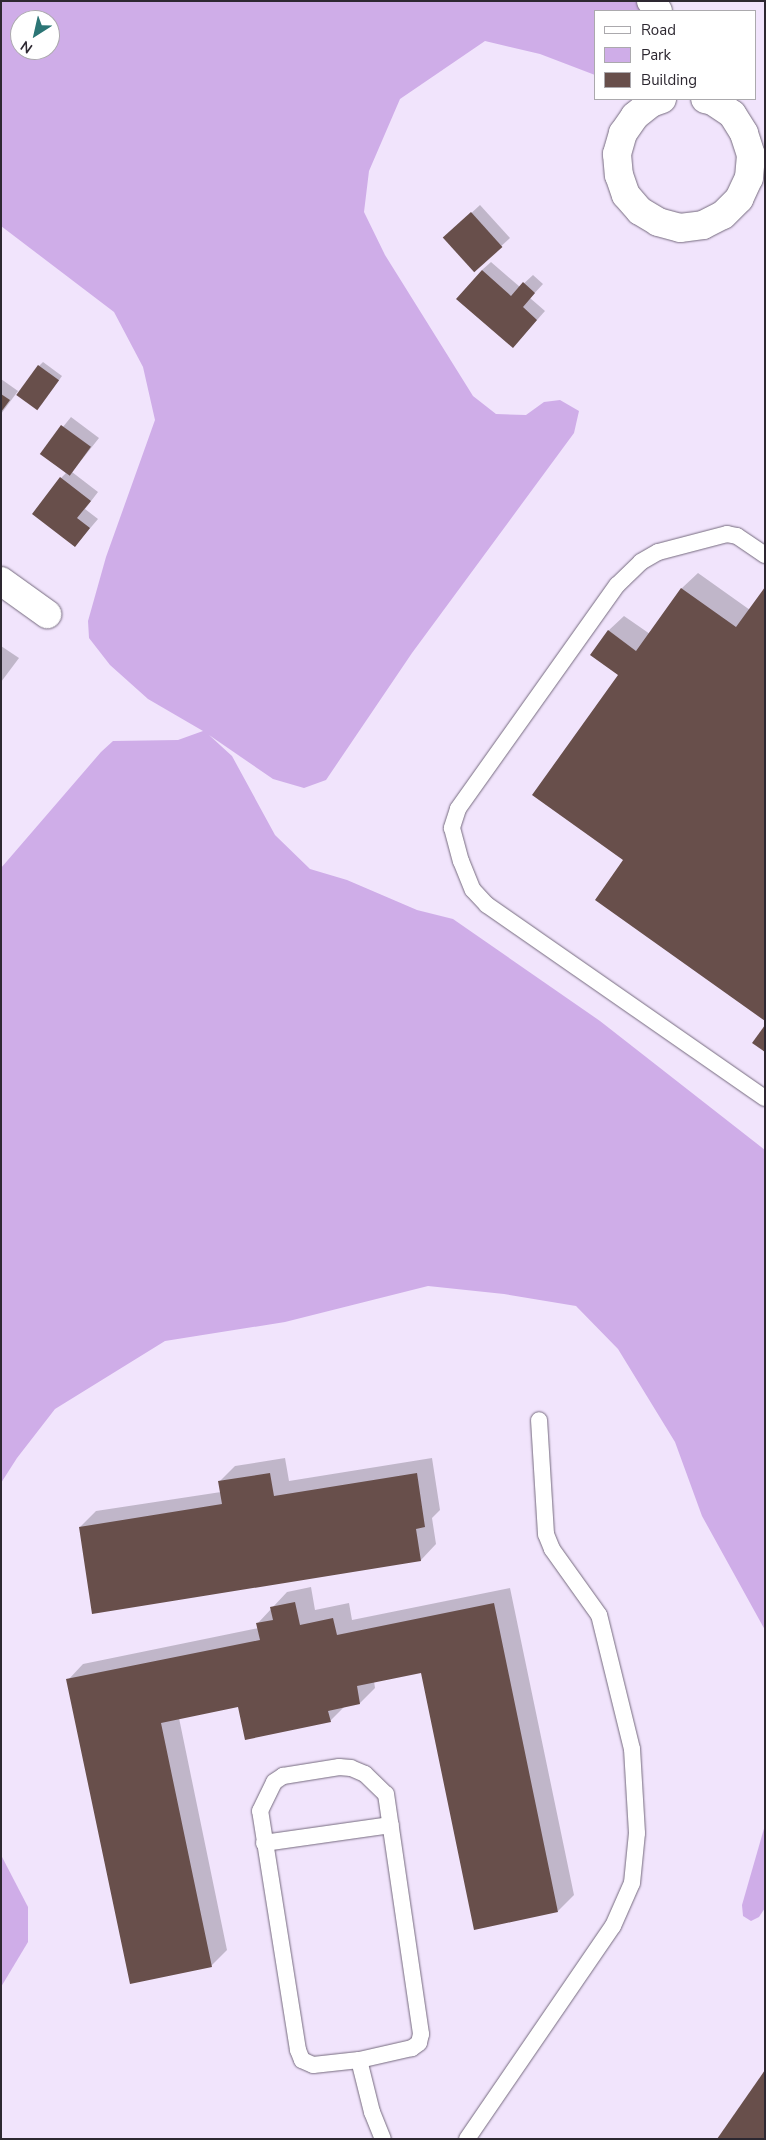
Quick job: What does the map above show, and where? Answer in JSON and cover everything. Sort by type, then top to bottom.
[{"type":"street","points":[[659,100],[651,103],[635,116],[623,133],[617,154],[619,175],[626,195],[640,211],[658,222],[680,228],[703,225],[723,215],[739,199],[749,178],[750,155],[744,133],[732,114],[710,100]]},
{"type":"street","points":[[1,581],[47,614]]},
{"type":"lane","points":[[765,556],[737,536],[727,534],[658,552],[640,562],[617,585],[458,809],[452,828],[461,861],[473,890],[487,905],[765,1098]]},
{"type":"lane","points":[[467,2139],[613,1926],[632,1883],[637,1833],[632,1749],[599,1615],[552,1549],[546,1534],[539,1420]]},
{"type":"lane","points":[[339,1767],[351,1768],[365,1774],[386,1794],[391,1825],[421,2034],[419,2043],[412,2048],[359,2060],[313,2065],[302,2060],[298,2050],[260,1811],[274,1782],[283,1776],[339,1767]]},
{"type":"lane","points":[[264,1843],[391,1825]]},
{"type":"lane","points":[[359,2060],[372,2112],[383,2139]]},
{"type":"green space","points":[[1,1],[636,1],[641,10],[594,10],[594,75],[540,54],[485,41],[400,99],[369,171],[364,212],[385,255],[473,396],[496,414],[526,415],[544,402],[560,400],[579,411],[574,433],[412,653],[326,780],[304,788],[273,779],[209,735],[232,756],[275,835],[310,869],[347,880],[417,910],[453,919],[600,1021],[765,1150],[765,1630],[702,1516],[675,1442],[618,1349],[576,1306],[504,1294],[428,1286],[285,1322],[165,1341],[55,1409],[17,1458],[1,1483],[1,868],[101,752],[113,741],[178,740],[203,731],[148,699],[110,665],[89,638],[88,621],[106,557],[155,420],[143,367],[114,312],[1,226]]},
{"type":"green space","points":[[765,1825],[765,1908],[759,1917],[751,1921],[743,1916],[742,1905]]},
{"type":"green space","points":[[1,1855],[28,1907],[28,1942],[1,1987]]},
{"type":"building","points":[[471,212],[502,247],[474,272],[443,237]]},
{"type":"building","points":[[482,270],[511,296],[523,282],[535,293],[523,307],[537,320],[513,348],[456,299]]},
{"type":"building","points":[[38,365],[59,380],[37,410],[16,395]]},
{"type":"building","points":[[1,394],[10,400],[1,412]]},
{"type":"building","points":[[61,425],[91,447],[70,476],[40,454]]},
{"type":"building","points":[[60,477],[91,501],[77,518],[90,528],[75,547],[32,514]]},
{"type":"building","points":[[765,587],[765,1021],[595,900],[623,860],[532,795],[618,675],[590,655],[608,630],[636,651],[681,588],[736,627]]},
{"type":"building","points":[[765,1025],[765,1052],[752,1043]]},
{"type":"building","points":[[270,1473],[274,1496],[417,1473],[425,1527],[416,1529],[421,1561],[92,1614],[79,1527],[222,1504],[218,1481]]},
{"type":"building","points":[[295,1602],[300,1625],[333,1618],[337,1635],[494,1603],[558,1912],[474,1930],[421,1673],[357,1686],[360,1704],[328,1711],[331,1722],[245,1740],[238,1707],[161,1723],[212,1967],[130,1984],[66,1679],[260,1640],[256,1623],[273,1620],[270,1607]]},
{"type":"building","points":[[765,2070],[765,2139],[717,2139]]}]
